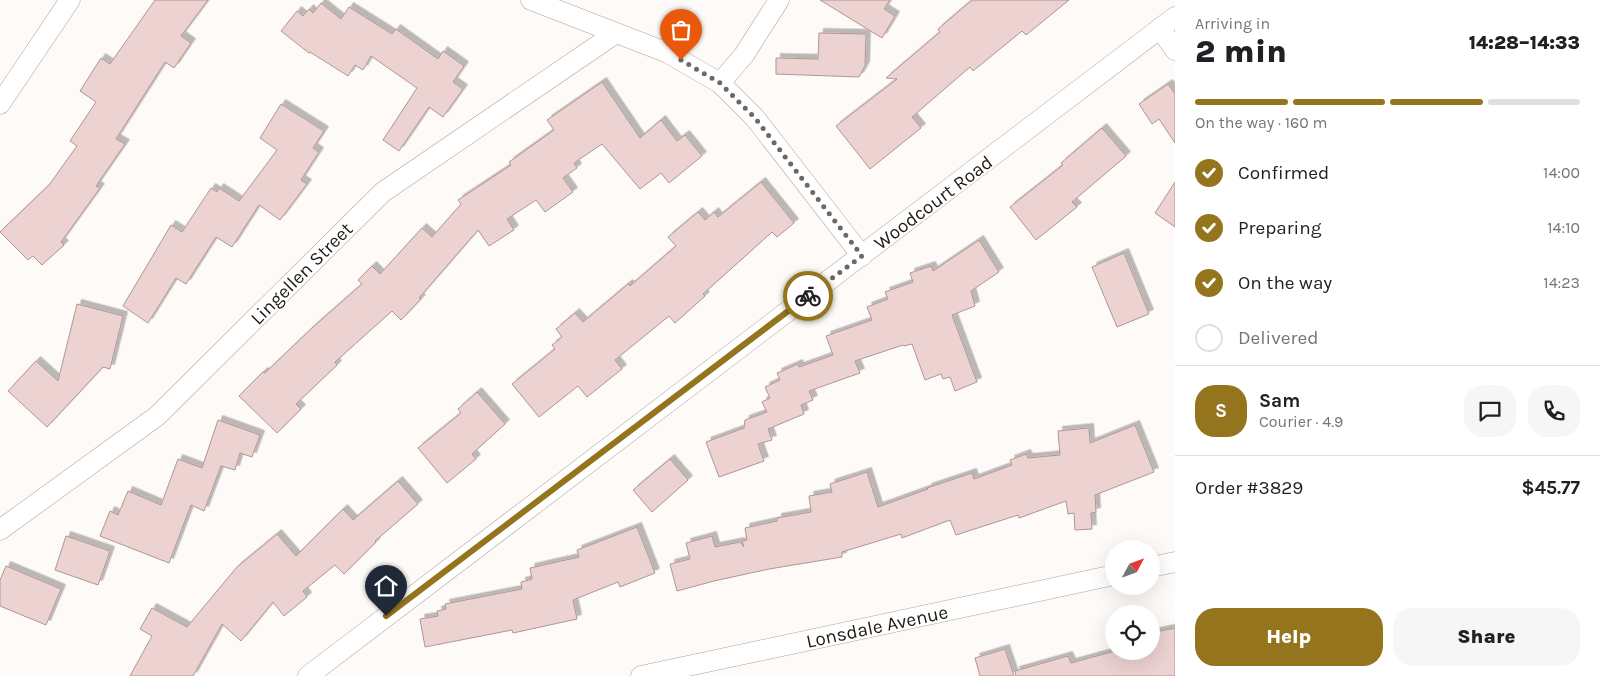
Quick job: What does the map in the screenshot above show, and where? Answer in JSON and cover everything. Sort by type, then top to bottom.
[{"type":"street","points":[[0,104],[70,0]]},
{"type":"street","points":[[531,0],[668,53],[720,83],[755,118],[862,256]]},
{"type":"street","points":[[720,83],[744,55],[779,0]]},
{"type":"street","points":[[1167,23],[1175,50]]},
{"type":"street","name":"Woodcourt Road","points":[[308,676],[1167,23]]},
{"type":"street","name":"Lingellen Street","points":[[0,530],[157,416],[383,192],[616,33]]},
{"type":"street","points":[[1160,566],[1175,562]]},
{"type":"street","name":"Lonsdale Avenue","points":[[641,676],[1105,577]]},
{"type":"building","points":[[155,0],[208,0],[181,36],[191,43],[174,68],[165,62],[116,139],[125,144],[96,186],[100,188],[61,242],[64,245],[42,265],[33,256],[28,260],[0,232],[49,185],[77,146],[70,141],[96,102],[80,91],[101,58],[110,64]]},
{"type":"building","points":[[820,0],[890,0],[884,9],[895,16],[882,38]]},
{"type":"building","points":[[972,0],[1069,0],[1026,35],[1022,31],[973,71],[970,67],[912,117],[921,128],[870,169],[836,126],[897,79],[886,78],[940,32],[938,29]]},
{"type":"building","points":[[321,3],[341,19],[349,7],[392,34],[396,29],[438,59],[443,51],[464,66],[453,82],[463,89],[443,117],[429,107],[399,151],[383,140],[417,88],[371,56],[363,70],[355,65],[348,76],[309,53],[281,31],[297,11],[303,16],[309,9],[313,13]]},
{"type":"building","points":[[819,33],[866,34],[865,66],[859,77],[776,74],[776,58],[818,59]]},
{"type":"building","points":[[602,82],[640,138],[661,120],[677,141],[685,135],[702,156],[669,183],[661,173],[640,189],[602,144],[574,163],[577,168],[563,178],[573,192],[545,212],[536,200],[507,219],[514,230],[489,246],[478,230],[419,298],[421,299],[401,320],[392,311],[335,362],[337,365],[296,404],[301,409],[277,433],[239,396],[263,372],[265,373],[362,284],[358,280],[372,266],[380,274],[422,228],[432,237],[461,204],[458,200],[511,165],[509,162],[554,130],[547,120]]},
{"type":"building","points":[[1168,84],[1175,94],[1175,143],[1159,119],[1152,124],[1139,104]]},
{"type":"building","points":[[281,104],[324,131],[313,148],[319,152],[301,180],[307,184],[280,220],[259,205],[232,247],[216,237],[186,284],[176,278],[148,323],[123,306],[171,225],[182,232],[211,188],[217,192],[219,188],[239,201],[277,150],[260,138]]},
{"type":"building","points":[[1102,128],[1126,156],[1072,202],[1077,207],[1036,240],[1010,207],[1063,165],[1061,163]]},
{"type":"building","points":[[761,182],[794,223],[777,237],[772,232],[703,294],[705,296],[675,323],[669,316],[615,360],[622,369],[587,397],[578,386],[539,417],[512,384],[555,349],[552,345],[562,337],[556,329],[575,313],[583,322],[628,284],[630,286],[676,246],[668,237],[698,212],[705,220],[714,212],[718,217]]},
{"type":"building","points":[[1175,182],[1175,227],[1155,213]]},
{"type":"building","points":[[979,240],[999,272],[971,291],[975,306],[952,315],[977,382],[955,391],[950,377],[943,379],[941,374],[925,380],[912,344],[903,345],[855,361],[860,373],[809,391],[813,400],[801,405],[804,414],[768,429],[772,440],[758,444],[764,461],[719,477],[706,442],[744,428],[745,420],[767,412],[762,402],[770,398],[765,387],[780,380],[777,373],[798,364],[799,367],[833,355],[826,336],[872,320],[867,307],[888,299],[885,292],[913,282],[910,273],[931,266],[933,271]]},
{"type":"building","points":[[1124,253],[1149,314],[1117,327],[1092,267]]},
{"type":"building","points":[[77,304],[123,316],[110,369],[103,367],[47,427],[8,391],[36,361],[58,381]]},
{"type":"building","points":[[477,392],[505,424],[472,454],[476,459],[447,483],[418,448],[461,413],[458,409]]},
{"type":"building","points":[[218,420],[260,435],[252,457],[240,453],[235,470],[221,466],[204,511],[191,505],[169,563],[100,536],[110,511],[118,515],[128,491],[161,505],[178,459],[202,468]]},
{"type":"building","points":[[1135,425],[1154,472],[1095,495],[1096,512],[1091,513],[1092,529],[1075,530],[1074,513],[1068,514],[1066,501],[1019,518],[1018,515],[956,535],[950,520],[902,538],[901,534],[842,552],[842,557],[769,569],[677,591],[670,564],[690,559],[686,543],[712,536],[715,547],[740,542],[744,547],[742,541],[747,540],[745,528],[777,521],[777,518],[811,512],[809,496],[832,492],[830,484],[867,472],[878,507],[972,473],[974,479],[1012,465],[1010,460],[1026,454],[1028,458],[1060,455],[1058,431],[1089,428],[1090,443]]},
{"type":"building","points":[[670,459],[688,480],[652,512],[633,490]]},
{"type":"building","points":[[398,481],[418,504],[375,541],[344,574],[335,565],[303,591],[307,597],[284,616],[273,602],[241,641],[222,624],[193,676],[130,676],[152,636],[140,629],[152,608],[187,627],[237,567],[277,534],[296,556],[343,509],[353,520]]},
{"type":"building","points":[[637,527],[655,573],[620,587],[618,582],[573,600],[577,619],[513,633],[512,630],[425,647],[420,619],[438,616],[437,611],[446,609],[445,604],[522,589],[521,582],[532,579],[530,568],[579,557],[577,550]]},
{"type":"building","points":[[66,536],[110,551],[98,585],[55,570]]},
{"type":"building","points":[[6,566],[61,589],[46,625],[0,606],[0,580]]},
{"type":"building","points":[[1175,628],[1175,676],[1016,676],[1015,671],[1068,656],[1071,663],[1105,654],[1105,660],[1160,660],[1160,631]]},
{"type":"building","points":[[1005,649],[1014,676],[980,676],[975,658]]},
{"type":"way so far","points":[[681,60],[720,83],[755,118],[862,256],[808,296]]},
{"type":"route","points":[[386,616],[808,296]]}]
